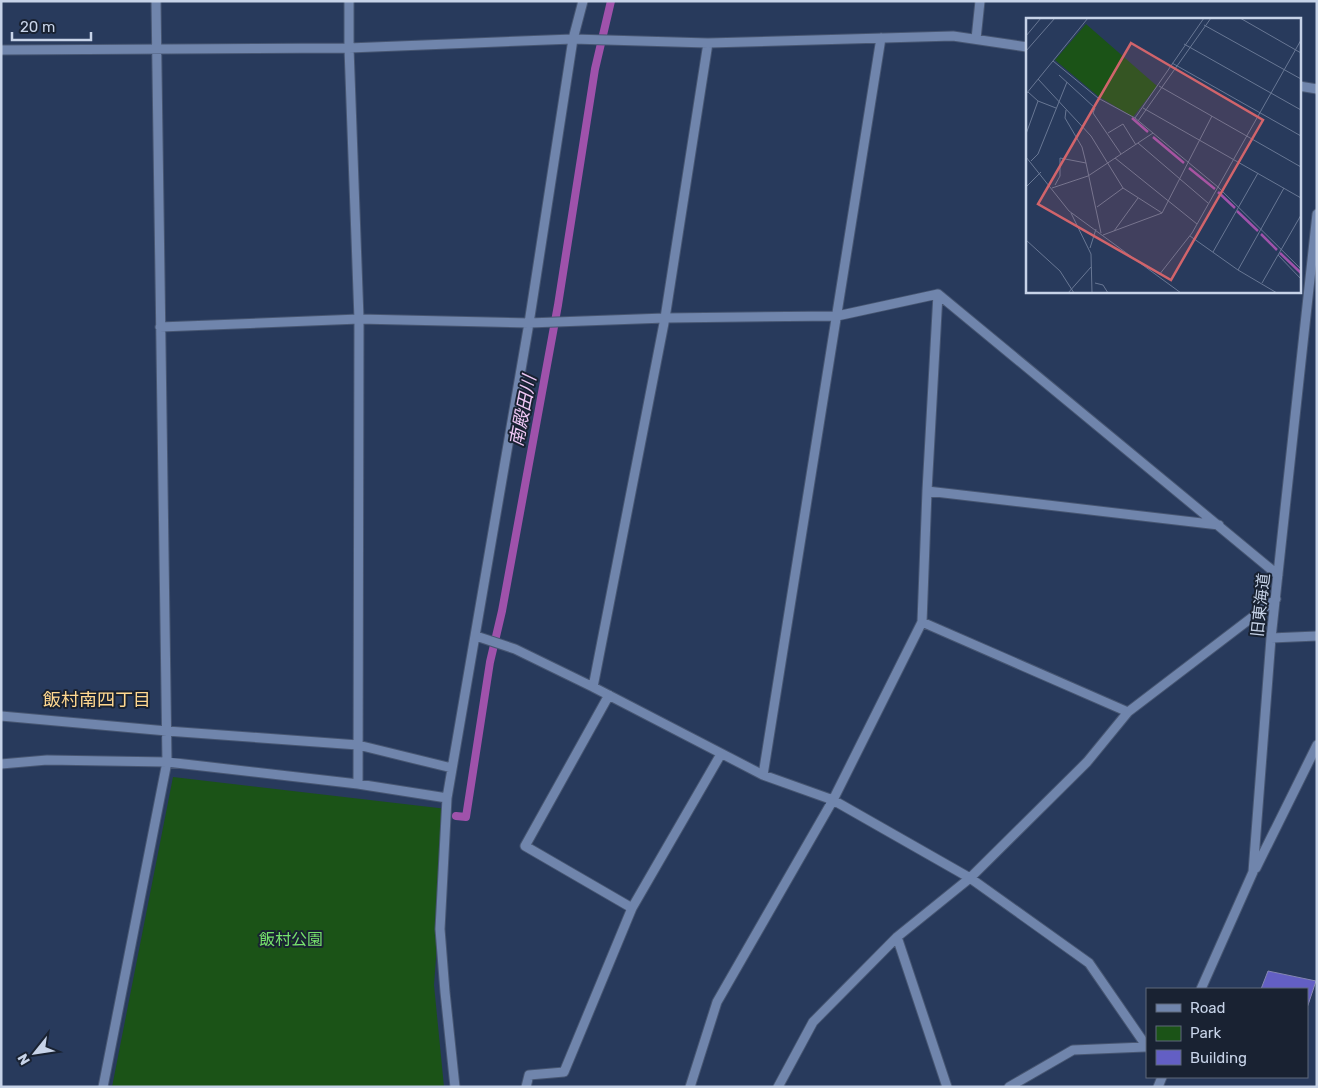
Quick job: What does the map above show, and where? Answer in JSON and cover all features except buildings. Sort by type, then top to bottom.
[{"type":"street","points":[[103,1087],[167,762],[156,1]]},
{"type":"street","points":[[349,1],[359,319],[358,784]]},
{"type":"street","points":[[456,1087],[440,929],[447,798],[479,637],[573,39],[583,1]]},
{"type":"street","points":[[976,40],[980,1]]},
{"type":"street","points":[[1,50],[349,48],[573,39],[708,43],[953,36],[1026,47]]},
{"type":"street","points":[[763,775],[881,38]]},
{"type":"street","points":[[593,687],[665,318],[708,43]]},
{"type":"street","points":[[1300,86],[1317,88]]},
{"type":"street","name":"旧東海道","points":[[1201,988],[1254,872],[1271,638],[1317,214]]},
{"type":"street","points":[[160,327],[359,319],[540,323],[665,318],[837,316],[938,294]]},
{"type":"street","points":[[690,1087],[717,1002],[833,800],[922,622],[938,294]]},
{"type":"street","points":[[938,294],[1278,575]]},
{"type":"street","points":[[927,491],[1219,526]]},
{"type":"street","points":[[778,1087],[813,1022],[897,937],[970,878],[1087,762],[1128,712],[1276,599]]},
{"type":"street","points":[[922,622],[1128,712]]},
{"type":"street","points":[[1271,638],[1317,636]]},
{"type":"street","points":[[479,637],[508,646],[593,687],[763,775],[833,800],[970,878],[1089,963],[1146,1047]]},
{"type":"street","points":[[609,695],[526,846],[632,908]]},
{"type":"street","points":[[1,716],[167,731],[358,745],[452,768]]},
{"type":"street","points":[[1254,872],[1317,744]]},
{"type":"street","points":[[526,1087],[529,1075],[564,1072],[632,908],[721,754]]},
{"type":"street","points":[[1,764],[47,760],[167,762],[358,784],[447,798]]},
{"type":"street","points":[[897,937],[947,1087]]},
{"type":"street","points":[[1009,1087],[1073,1050],[1146,1047]]},
{"type":"green space","name":"飯村公園","points":[[173,777],[447,809],[434,985],[444,1087],[112,1087]]},
{"type":"waterway","name":"南殿田川","points":[[456,816],[466,817],[490,662],[502,611],[558,305],[595,69],[611,1]]},
{"type":"district","name":"飯村南四丁目","points":[[97,700]]}]
